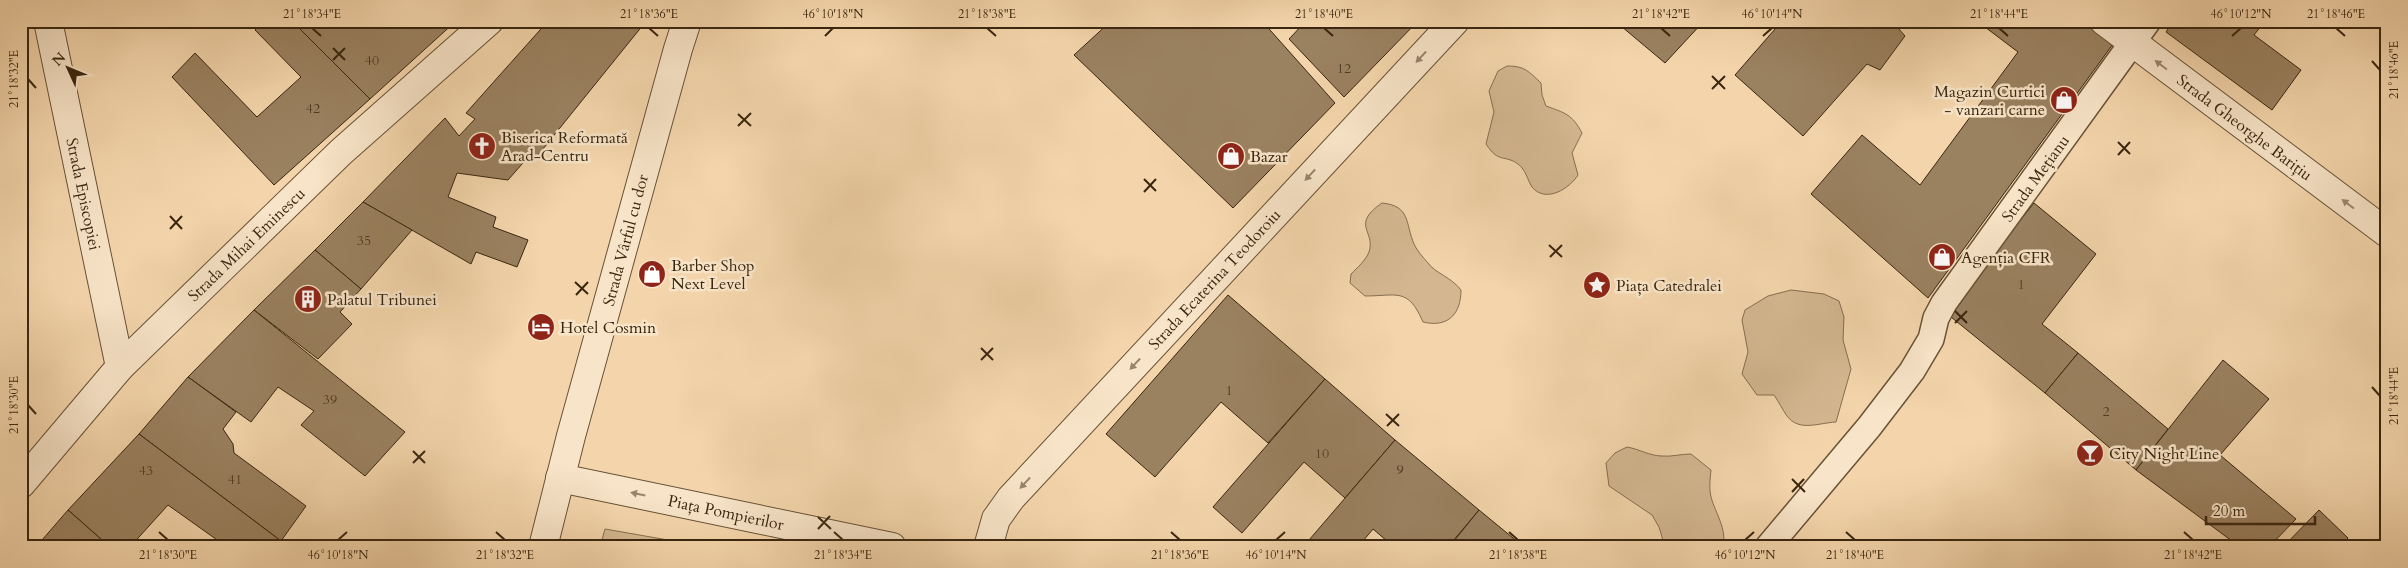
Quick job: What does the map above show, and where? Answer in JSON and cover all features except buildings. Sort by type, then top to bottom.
[{"type":"street","name":"Strada Episcopiei","points":[[48,21],[120,366]]},
{"type":"street","name":"Strada Mihai Eminescu","points":[[21,484],[120,366],[341,152],[489,21]]},
{"type":"street","points":[[676,21],[678,49]]},
{"type":"street","name":"Strada Vârful cu dor","points":[[543,547],[560,478],[687,21]]},
{"type":"street","name":"Strada Ecaterina Teodoroiu","points":[[988,547],[996,519],[1011,498],[1455,21]]},
{"type":"street","name":"Strada Gheorghe Barițiu","points":[[2104,21],[2132,44],[2387,233]]},
{"type":"street","name":"Strada Mețianu","points":[[1768,547],[1869,427],[1912,371],[1931,339],[1936,318],[1944,303],[2148,21]]},
{"type":"street","name":"Piața Pompierilor","points":[[560,478],[892,547]]},
{"type":"shaded area","points":[[1507,66],[1522,68],[1533,75],[1541,83],[1542,95],[1546,106],[1558,110],[1571,118],[1582,133],[1572,153],[1578,175],[1564,189],[1551,194],[1538,192],[1532,187],[1521,166],[1498,156],[1486,144],[1494,112],[1489,91],[1498,71]]},
{"type":"shaded area","points":[[1382,203],[1398,208],[1402,212],[1406,217],[1418,252],[1435,270],[1461,290],[1459,306],[1456,312],[1446,321],[1439,323],[1423,322],[1418,311],[1406,298],[1393,295],[1365,296],[1350,283],[1351,274],[1364,261],[1369,252],[1370,245],[1366,228],[1367,217]]},
{"type":"shaded area","points":[[1791,290],[1824,294],[1839,301],[1844,317],[1843,340],[1851,369],[1836,422],[1809,425],[1797,424],[1787,416],[1774,395],[1757,395],[1742,374],[1748,352],[1742,320],[1745,310],[1768,296]]},
{"type":"shaded area","points":[[1627,447],[1658,456],[1691,454],[1711,470],[1710,494],[1724,534],[1723,547],[1665,547],[1659,527],[1652,515],[1609,486],[1606,463],[1615,453]]},
{"type":"shaded area","points":[[605,529],[708,547],[600,547]]},
{"type":"place","name":"Magazin Curtici - vanzari carne","points":[[2064,100]]},
{"type":"place","name":"Biserica Reformată Arad-Centru","points":[[482,146]]},
{"type":"place","name":"Bazar","points":[[1231,156]]},
{"type":"place","name":"Agenția CFR","points":[[1942,257]]},
{"type":"place","name":"Barber Shop Next Level","points":[[652,274]]},
{"type":"place","name":"Piața Catedralei","points":[[1597,285]]},
{"type":"place","name":"Palatul Tribunei","points":[[308,299]]},
{"type":"place","name":"Hotel Cosmin","points":[[541,327]]},
{"type":"place","name":"City Night Line","points":[[2090,453]]}]
